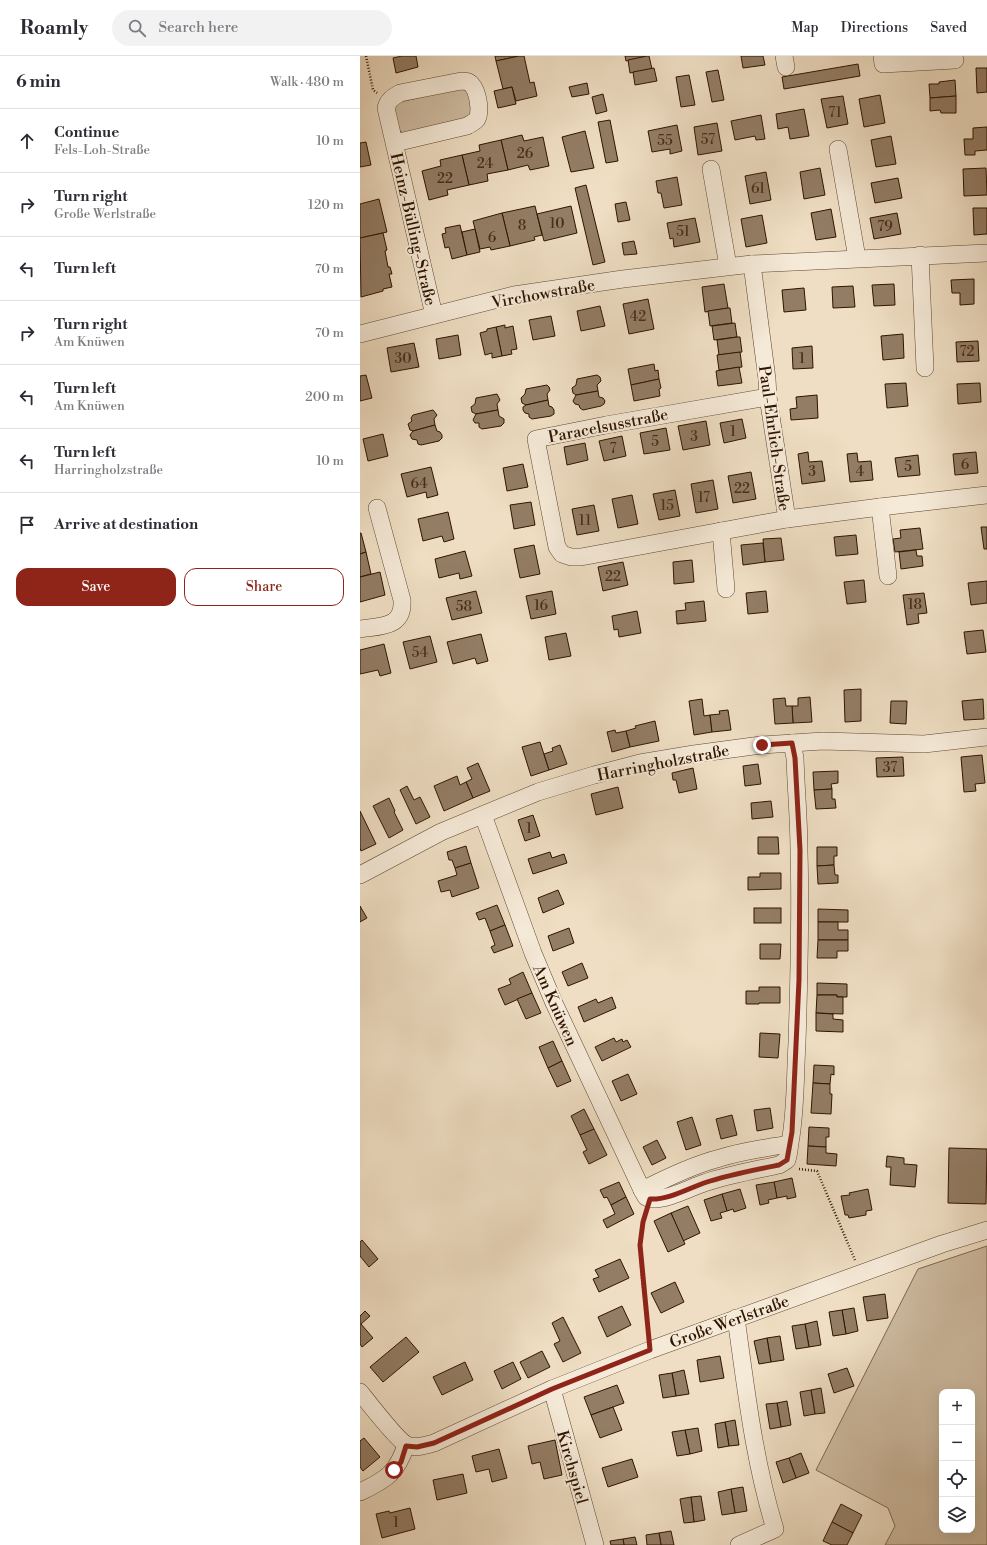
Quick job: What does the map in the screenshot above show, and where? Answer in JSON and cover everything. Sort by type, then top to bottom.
[{"type":"street","points":[[882,56],[883,64],[955,60]]},
{"type":"street","name":"Heinz-Bülling-Straße","points":[[395,143],[467,126],[474,122],[478,118],[478,100],[472,84],[466,81],[461,81],[400,93],[392,97],[386,108],[434,315]]},
{"type":"street","points":[[838,150],[857,258]]},
{"type":"street","points":[[710,169],[728,266]]},
{"type":"street","name":"Virchowstraße","points":[[360,334],[514,296],[623,279],[752,264],[987,253]]},
{"type":"street","points":[[920,255],[925,368]]},
{"type":"street","name":"Paul-Ehrlich-Straße","points":[[752,264],[768,397],[787,519],[880,506],[987,495]]},
{"type":"street","name":"Paracelsusstraße","points":[[768,397],[536,439],[557,547],[562,554],[571,557],[581,557],[787,519]]},
{"type":"street","points":[[880,506],[888,576]]},
{"type":"street","points":[[360,629],[389,625],[398,619],[403,610],[401,595],[377,508]]},
{"type":"street","points":[[721,531],[726,589]]},
{"type":"street","name":"Harringholzstraße","points":[[360,875],[440,832],[538,792],[640,763],[746,747],[792,743],[823,741],[924,744],[987,737]]},
{"type":"street","points":[[646,1194],[666,1197],[717,1179],[779,1165],[788,1152],[792,1132],[795,1080],[800,910],[800,850],[795,758],[792,743]]},
{"type":"street","name":"Am Knüwen","points":[[483,815],[533,953],[554,1004],[646,1194]]},
{"type":"street","name":"Große Werlstraße","points":[[406,1446],[417,1447],[434,1443],[552,1389],[650,1350],[942,1244],[987,1230]]},
{"type":"street","points":[[736,1318],[748,1400],[765,1496],[776,1529],[739,1545]]},
{"type":"street","name":"Kirchspiel","points":[[552,1389],[595,1545]]},
{"type":"street","points":[[360,1392],[406,1446],[401,1462],[387,1478],[360,1492]]},
{"type":"path","points":[[366,56],[373,90],[388,103]]},
{"type":"path","points":[[788,1152],[799,1169],[817,1172],[861,1273]]},
{"type":"path","points":[[646,1194],[640,1245],[650,1350]]},
{"type":"shaded area","points":[[461,88],[467,90],[473,108],[470,117],[403,133],[400,131],[393,112],[395,105],[400,102]]},
{"type":"shaded area","points":[[987,1246],[987,1545],[885,1545],[895,1526],[888,1508],[816,1470],[918,1269]]},
{"type":"building","points":[[402,56],[416,56],[418,67],[396,73],[393,58]]},
{"type":"building","points":[[495,56],[519,56],[496,61]]},
{"type":"building","points":[[524,56],[530,83],[534,82],[537,96],[516,101],[512,87],[503,89],[496,61]]},
{"type":"building","points":[[625,56],[647,56],[626,61]]},
{"type":"building","points":[[649,56],[652,69],[630,73],[628,60]]},
{"type":"building","points":[[741,56],[763,56],[765,65],[743,68]]},
{"type":"building","points":[[858,64],[860,76],[784,89],[782,77]]},
{"type":"building","points":[[654,68],[657,81],[635,85],[633,72]]},
{"type":"building","points":[[976,68],[987,68],[987,92],[977,93]]},
{"type":"building","points":[[718,70],[724,100],[712,102],[706,72]]},
{"type":"building","points":[[689,75],[695,105],[681,107],[676,77]]},
{"type":"building","points":[[955,80],[956,96],[930,98],[929,84],[939,84],[939,82]]},
{"type":"building","points":[[587,83],[589,94],[572,97],[569,87]]},
{"type":"building","points":[[512,87],[516,104],[498,108],[494,91]]},
{"type":"building","points":[[603,94],[607,111],[596,114],[592,97]]},
{"type":"building","points":[[880,95],[885,123],[864,127],[859,99]]},
{"type":"building","points":[[843,96],[848,124],[827,128],[821,99]]},
{"type":"building","points":[[956,96],[956,113],[941,113],[940,110],[930,111],[930,98]]},
{"type":"building","points":[[804,109],[809,136],[790,139],[788,127],[778,129],[776,114]]},
{"type":"building","points":[[761,115],[765,139],[756,140],[755,136],[735,140],[731,121]]},
{"type":"building","points":[[610,120],[618,161],[606,163],[598,122]]},
{"type":"building","points":[[717,123],[722,151],[698,155],[694,127]]},
{"type":"building","points":[[677,125],[682,151],[670,154],[670,149],[652,152],[648,131]]},
{"type":"building","points":[[987,127],[987,150],[975,151],[975,155],[965,155],[964,139],[973,139],[973,128]]},
{"type":"building","points":[[585,131],[594,168],[571,172],[562,137]]},
{"type":"building","points":[[522,135],[524,141],[543,137],[549,166],[530,170],[528,165],[508,170],[501,140]]},
{"type":"building","points":[[891,136],[896,164],[876,167],[871,140]]},
{"type":"building","points":[[501,140],[508,170],[487,174],[488,181],[469,185],[462,155],[480,151],[479,145]]},
{"type":"building","points":[[366,142],[371,165],[360,167],[360,143]]},
{"type":"building","points":[[462,155],[469,185],[447,190],[448,195],[429,200],[422,171],[441,166],[440,160]]},
{"type":"building","points":[[820,168],[825,195],[804,199],[800,172]]},
{"type":"building","points":[[986,168],[987,195],[964,196],[963,169]]},
{"type":"building","points":[[766,172],[771,200],[750,204],[745,176]]},
{"type":"building","points":[[677,177],[682,205],[664,208],[661,193],[658,193],[656,181]]},
{"type":"building","points":[[898,178],[902,198],[875,203],[871,183]]},
{"type":"building","points":[[586,185],[605,262],[593,265],[575,188]]},
{"type":"building","points":[[379,199],[387,232],[360,238],[360,204]]},
{"type":"building","points":[[626,202],[630,220],[618,222],[615,204]]},
{"type":"building","points":[[535,206],[542,235],[534,237],[535,240],[510,246],[502,213]]},
{"type":"building","points":[[571,206],[577,233],[544,241],[537,214]]},
{"type":"building","points":[[973,208],[987,208],[987,234],[974,235]]},
{"type":"building","points":[[831,209],[836,237],[816,240],[811,213]]},
{"type":"building","points":[[502,213],[510,246],[491,250],[490,247],[480,249],[473,221]]},
{"type":"building","points":[[897,213],[901,234],[874,239],[870,218]]},
{"type":"building","points":[[762,215],[767,243],[746,247],[741,219]]},
{"type":"building","points":[[695,218],[700,242],[674,247],[673,238],[670,239],[667,223]]},
{"type":"building","points":[[460,225],[467,255],[452,259],[449,247],[445,248],[442,234],[446,233],[445,228]]},
{"type":"building","points":[[475,229],[480,252],[467,255],[462,232]]},
{"type":"building","points":[[383,233],[387,250],[385,251],[388,267],[390,267],[392,274],[389,274],[392,287],[361,297],[360,238]]},
{"type":"building","points":[[634,241],[637,254],[624,255],[622,243]]},
{"type":"building","points":[[974,279],[974,304],[960,305],[960,293],[952,293],[951,280]]},
{"type":"building","points":[[724,284],[728,308],[705,312],[702,287]]},
{"type":"building","points":[[894,284],[895,305],[874,306],[872,285]]},
{"type":"building","points":[[853,286],[855,307],[833,308],[832,287]]},
{"type":"building","points":[[804,288],[806,310],[784,312],[782,290]]},
{"type":"building","points":[[648,299],[654,329],[629,334],[623,304]]},
{"type":"building","points":[[600,306],[605,326],[581,331],[577,311]]},
{"type":"building","points":[[730,308],[732,323],[710,326],[708,311]]},
{"type":"building","points":[[551,316],[555,336],[533,340],[529,320]]},
{"type":"building","points":[[735,323],[737,337],[714,340],[712,326]]},
{"type":"building","points":[[505,325],[505,328],[513,326],[517,349],[511,350],[512,354],[502,356],[496,327]]},
{"type":"building","points":[[496,327],[502,356],[492,358],[492,353],[485,355],[480,333],[487,331],[487,329]]},
{"type":"building","points":[[903,334],[904,358],[883,360],[881,336]]},
{"type":"building","points":[[458,335],[461,355],[439,359],[436,339]]},
{"type":"building","points":[[740,337],[742,352],[719,355],[717,340]]},
{"type":"building","points":[[978,341],[979,361],[957,362],[956,342]]},
{"type":"building","points":[[414,343],[419,367],[391,372],[387,348]]},
{"type":"building","points":[[812,346],[813,368],[793,369],[792,348]]},
{"type":"building","points":[[740,352],[742,367],[719,370],[717,355]]},
{"type":"building","points":[[654,364],[655,371],[658,370],[659,379],[631,385],[628,369]]},
{"type":"building","points":[[739,367],[742,383],[718,386],[716,371]]},
{"type":"building","points":[[366,375],[372,398],[360,401],[360,376]]},
{"type":"building","points":[[597,375],[600,377],[601,381],[597,385],[598,391],[576,395],[573,393],[572,388],[576,385],[577,379]]},
{"type":"building","points":[[659,379],[661,388],[659,389],[660,396],[634,401],[631,385]]},
{"type":"building","points":[[906,383],[908,406],[887,408],[885,384]]},
{"type":"building","points":[[980,383],[981,402],[958,404],[957,384]]},
{"type":"building","points":[[547,385],[550,390],[547,394],[548,400],[526,405],[522,403],[521,398],[525,394],[526,389]]},
{"type":"building","points":[[598,391],[599,397],[603,398],[605,401],[601,406],[583,410],[573,401],[576,395]]},
{"type":"building","points":[[497,394],[500,400],[497,404],[498,410],[476,414],[472,412],[471,407],[475,404],[476,398]]},
{"type":"building","points":[[817,395],[818,418],[791,420],[790,409],[797,408],[796,397]]},
{"type":"building","points":[[548,400],[549,406],[554,410],[554,414],[551,416],[532,419],[529,417],[529,414],[525,413],[523,410],[523,407],[526,405]]},
{"type":"building","points":[[433,410],[437,415],[434,419],[435,425],[413,431],[410,430],[408,424],[412,421],[411,418],[413,415]]},
{"type":"building","points":[[498,410],[499,416],[504,419],[504,423],[501,426],[482,429],[479,427],[479,423],[475,423],[473,420],[476,414]]},
{"type":"building","points":[[742,419],[746,438],[724,443],[720,423]]},
{"type":"building","points":[[706,421],[710,445],[683,450],[678,426]]},
{"type":"building","points":[[435,425],[437,431],[442,435],[442,438],[439,441],[421,445],[418,444],[417,440],[412,439],[410,435],[413,431]]},
{"type":"building","points":[[666,428],[670,450],[644,454],[640,433]]},
{"type":"building","points":[[383,434],[388,456],[368,461],[363,439]]},
{"type":"building","points":[[622,436],[626,456],[604,461],[599,441]]},
{"type":"building","points":[[585,443],[588,460],[567,465],[564,447]]},
{"type":"building","points":[[808,452],[809,462],[822,461],[825,481],[802,484],[798,454]]},
{"type":"building","points":[[976,452],[978,473],[955,475],[953,454]]},
{"type":"building","points":[[857,453],[858,462],[871,461],[873,480],[850,482],[847,454]]},
{"type":"building","points":[[918,455],[920,475],[898,477],[895,458]]},
{"type":"building","points":[[523,464],[528,487],[507,491],[503,468]]},
{"type":"building","points":[[431,467],[438,495],[427,498],[426,492],[407,497],[401,474]]},
{"type":"building","points":[[751,472],[756,499],[733,503],[728,476]]},
{"type":"building","points":[[713,480],[718,509],[696,513],[691,484]]},
{"type":"building","points":[[675,490],[680,516],[659,520],[653,494]]},
{"type":"building","points":[[632,495],[638,524],[618,528],[612,499]]},
{"type":"building","points":[[531,502],[535,525],[514,529],[510,505]]},
{"type":"building","points":[[594,505],[599,531],[577,535],[572,509]]},
{"type":"building","points":[[448,512],[454,539],[444,542],[442,536],[423,541],[418,519]]},
{"type":"building","points":[[981,527],[987,527],[987,549],[984,549]]},
{"type":"building","points":[[920,528],[923,549],[895,552],[893,539],[901,538],[900,530]]},
{"type":"building","points":[[360,533],[366,552],[360,554]]},
{"type":"building","points":[[856,535],[858,554],[836,556],[834,537]]},
{"type":"building","points":[[781,538],[784,560],[765,562],[763,539]]},
{"type":"building","points":[[763,543],[765,562],[743,565],[741,545]]},
{"type":"building","points":[[534,545],[540,574],[520,578],[514,549]]},
{"type":"building","points":[[916,550],[917,556],[922,556],[923,566],[901,569],[899,552]]},
{"type":"building","points":[[465,551],[472,576],[460,579],[459,573],[439,578],[435,559]]},
{"type":"building","points":[[366,552],[371,574],[360,577],[360,554]]},
{"type":"building","points":[[692,560],[694,582],[674,584],[673,562]]},
{"type":"building","points":[[623,562],[628,585],[603,591],[598,567]]},
{"type":"building","points":[[380,572],[385,595],[360,602],[360,577]]},
{"type":"building","points":[[864,580],[866,602],[847,604],[844,582]]},
{"type":"building","points":[[987,581],[987,603],[971,605],[968,583]]},
{"type":"building","points":[[476,591],[482,613],[452,620],[446,598]]},
{"type":"building","points":[[552,591],[556,614],[531,619],[526,596]]},
{"type":"building","points":[[766,591],[768,612],[748,614],[746,593]]},
{"type":"building","points":[[924,593],[927,613],[918,614],[919,623],[907,625],[903,595]]},
{"type":"building","points":[[704,601],[706,621],[677,624],[676,611],[686,610],[685,603]]},
{"type":"building","points":[[637,611],[641,633],[619,637],[618,629],[614,630],[612,616]]},
{"type":"building","points":[[983,630],[986,652],[967,654],[964,632]]},
{"type":"building","points":[[566,633],[571,656],[549,660],[545,637]]},
{"type":"building","points":[[481,634],[488,661],[477,664],[475,658],[453,664],[447,642]]},
{"type":"building","points":[[430,636],[437,662],[410,669],[403,642]]},
{"type":"building","points":[[384,644],[391,673],[380,676],[378,670],[360,674],[360,650]]},
{"type":"building","points":[[861,689],[861,721],[845,722],[844,690]]},
{"type":"building","points":[[810,697],[812,722],[793,723],[792,706],[798,706],[798,698]]},
{"type":"building","points":[[785,698],[786,706],[792,706],[793,723],[775,724],[773,699]]},
{"type":"building","points":[[702,699],[704,716],[710,715],[712,732],[694,735],[689,701]]},
{"type":"building","points":[[983,699],[984,719],[964,720],[962,701]]},
{"type":"building","points":[[891,701],[907,701],[906,724],[890,723]]},
{"type":"building","points":[[728,710],[731,730],[712,732],[710,715],[720,714],[719,711]]},
{"type":"building","points":[[655,721],[659,741],[630,747],[626,731],[636,728],[635,726]]},
{"type":"building","points":[[615,730],[616,733],[626,731],[630,747],[612,752],[607,732]]},
{"type":"building","points":[[540,742],[549,770],[531,776],[522,747]]},
{"type":"building","points":[[560,745],[567,764],[549,770],[544,754],[553,751],[552,748]]},
{"type":"building","points":[[982,755],[985,783],[975,784],[976,791],[964,792],[961,757]]},
{"type":"building","points":[[903,757],[904,776],[877,777],[876,758]]},
{"type":"building","points":[[478,763],[490,791],[473,798],[466,782],[472,779],[467,768]]},
{"type":"building","points":[[758,764],[761,784],[745,786],[743,766]]},
{"type":"building","points":[[693,768],[697,789],[679,793],[676,780],[673,780],[672,773]]},
{"type":"building","points":[[838,771],[838,783],[831,784],[832,789],[814,790],[813,772]]},
{"type":"building","points":[[457,776],[460,785],[466,782],[473,798],[444,811],[434,786]]},
{"type":"building","points":[[407,786],[414,800],[420,797],[430,817],[416,824],[400,790]]},
{"type":"building","points":[[618,787],[623,808],[596,815],[591,794]]},
{"type":"building","points":[[832,789],[832,799],[835,799],[836,808],[816,809],[814,790]]},
{"type":"building","points":[[389,798],[403,830],[389,838],[373,806]]},
{"type":"building","points":[[771,801],[773,817],[752,819],[751,803]]},
{"type":"building","points":[[360,811],[376,844],[361,851],[360,848]]},
{"type":"building","points":[[533,815],[540,836],[525,841],[518,820]]},
{"type":"building","points":[[758,837],[778,837],[779,854],[758,854]]},
{"type":"building","points":[[466,846],[471,863],[455,868],[452,860],[449,860],[447,852]]},
{"type":"building","points":[[817,847],[837,847],[837,856],[834,856],[834,865],[817,866]]},
{"type":"building","points":[[550,852],[552,858],[564,854],[567,863],[533,874],[528,859]]},
{"type":"building","points":[[471,863],[479,888],[452,897],[450,890],[441,892],[438,881],[457,875],[455,868]]},
{"type":"building","points":[[834,865],[835,875],[838,875],[838,883],[818,884],[817,866]]},
{"type":"building","points":[[760,873],[781,873],[781,889],[748,890],[748,877],[760,877]]},
{"type":"building","points":[[558,890],[564,904],[543,913],[538,898]]},
{"type":"building","points":[[497,905],[505,925],[490,931],[485,918],[479,920],[476,913]]},
{"type":"building","points":[[360,906],[367,918],[360,922]]},
{"type":"building","points":[[754,908],[781,908],[781,923],[754,923]]},
{"type":"building","points":[[818,909],[848,910],[848,922],[818,922]]},
{"type":"building","points":[[818,922],[838,922],[838,930],[848,930],[848,940],[818,940]]},
{"type":"building","points":[[505,925],[513,946],[494,953],[491,947],[495,945],[490,931]]},
{"type":"building","points":[[569,928],[574,943],[553,951],[548,936]]},
{"type":"building","points":[[818,940],[848,940],[848,951],[837,951],[837,958],[817,958]]},
{"type":"building","points":[[760,944],[781,944],[780,959],[760,959]]},
{"type":"building","points":[[582,963],[588,978],[568,986],[562,972]]},
{"type":"building","points":[[523,972],[532,993],[505,1005],[498,989],[511,984],[509,979]]},
{"type":"building","points":[[817,983],[847,984],[847,997],[837,997],[837,995],[817,995]]},
{"type":"building","points":[[759,987],[780,987],[780,1003],[746,1004],[746,991],[759,991]]},
{"type":"building","points":[[532,993],[541,1013],[526,1019],[517,999]]},
{"type":"building","points":[[817,995],[837,995],[837,997],[843,997],[843,1014],[816,1013]]},
{"type":"building","points":[[612,997],[616,1008],[584,1022],[578,1007],[596,999],[598,1003]]},
{"type":"building","points":[[816,1013],[833,1014],[833,1019],[843,1020],[843,1032],[816,1031]]},
{"type":"building","points":[[760,1033],[780,1034],[778,1058],[759,1057]]},
{"type":"building","points":[[614,1038],[616,1042],[622,1039],[623,1042],[627,1040],[631,1047],[602,1061],[595,1047]]},
{"type":"building","points":[[553,1041],[562,1061],[548,1068],[539,1047]]},
{"type":"building","points":[[562,1061],[571,1081],[557,1087],[548,1068]]},
{"type":"building","points":[[814,1065],[834,1066],[834,1075],[831,1074],[830,1084],[813,1083]]},
{"type":"building","points":[[628,1074],[637,1094],[621,1101],[612,1081]]},
{"type":"building","points":[[813,1083],[830,1084],[830,1094],[832,1094],[831,1114],[811,1113]]},
{"type":"building","points":[[770,1108],[773,1128],[757,1131],[754,1110]]},
{"type":"building","points":[[584,1109],[594,1129],[580,1135],[571,1116]]},
{"type":"building","points":[[732,1115],[737,1135],[721,1139],[716,1119]]},
{"type":"building","points":[[692,1117],[701,1145],[686,1150],[677,1122]]},
{"type":"building","points":[[809,1127],[829,1128],[829,1137],[826,1137],[826,1147],[808,1146]]},
{"type":"building","points":[[594,1129],[607,1155],[589,1164],[583,1152],[587,1150],[580,1135]]},
{"type":"building","points":[[657,1140],[666,1158],[652,1165],[643,1147]]},
{"type":"building","points":[[808,1146],[826,1147],[826,1153],[837,1154],[836,1166],[807,1164]]},
{"type":"building","points":[[949,1148],[987,1149],[986,1204],[948,1203]]},
{"type":"building","points":[[887,1156],[904,1158],[904,1164],[917,1165],[915,1187],[890,1185],[891,1167],[886,1167]]},
{"type":"building","points":[[792,1178],[796,1197],[787,1199],[787,1196],[777,1198],[774,1182]]},
{"type":"building","points":[[619,1182],[626,1197],[611,1205],[607,1197],[604,1198],[600,1190]]},
{"type":"building","points":[[774,1182],[777,1198],[768,1200],[769,1203],[760,1205],[756,1185]]},
{"type":"building","points":[[740,1189],[746,1208],[734,1212],[733,1209],[727,1211],[722,1194]]},
{"type":"building","points":[[868,1189],[872,1210],[866,1211],[866,1215],[849,1218],[848,1215],[845,1215],[841,1196],[850,1195],[849,1193]]},
{"type":"building","points":[[722,1194],[727,1211],[720,1213],[722,1218],[711,1221],[704,1200]]},
{"type":"building","points":[[626,1197],[634,1214],[607,1228],[603,1220],[615,1214],[611,1205]]},
{"type":"building","points":[[688,1206],[700,1233],[683,1241],[671,1213]]},
{"type":"building","points":[[671,1213],[685,1244],[668,1252],[654,1221]]},
{"type":"building","points":[[362,1240],[378,1259],[369,1267],[360,1256],[360,1242]]},
{"type":"building","points":[[620,1259],[629,1278],[599,1292],[593,1279],[599,1277],[595,1270]]},
{"type":"building","points":[[675,1282],[684,1302],[661,1313],[651,1293]]},
{"type":"building","points":[[885,1294],[888,1318],[867,1321],[863,1297]]},
{"type":"building","points":[[622,1306],[631,1325],[607,1337],[598,1317]]},
{"type":"building","points":[[854,1308],[858,1331],[846,1334],[842,1310]]},
{"type":"building","points":[[842,1310],[846,1334],[833,1336],[829,1312]]},
{"type":"building","points":[[365,1311],[370,1316],[361,1324],[373,1338],[362,1347],[360,1344],[360,1316]]},
{"type":"building","points":[[563,1317],[581,1353],[563,1362],[554,1344],[560,1341],[552,1323]]},
{"type":"building","points":[[817,1321],[821,1345],[809,1347],[805,1324]]},
{"type":"building","points":[[805,1324],[809,1347],[796,1349],[792,1326]]},
{"type":"building","points":[[780,1336],[784,1360],[771,1362],[767,1338]]},
{"type":"building","points":[[406,1337],[419,1352],[383,1382],[370,1367]]},
{"type":"building","points":[[767,1338],[771,1362],[759,1364],[754,1341]]},
{"type":"building","points":[[542,1351],[550,1367],[528,1378],[520,1362]]},
{"type":"building","points":[[720,1356],[724,1378],[700,1382],[697,1360]]},
{"type":"building","points":[[465,1362],[473,1380],[442,1395],[433,1377]]},
{"type":"building","points":[[513,1362],[521,1379],[502,1389],[494,1371]]},
{"type":"building","points":[[847,1368],[854,1386],[834,1393],[828,1374]]},
{"type":"building","points":[[684,1370],[689,1394],[676,1396],[672,1373]]},
{"type":"building","points":[[672,1373],[676,1396],[663,1398],[659,1375]]},
{"type":"building","points":[[617,1385],[624,1403],[591,1415],[584,1397]]},
{"type":"building","points":[[821,1388],[825,1413],[815,1414],[811,1390]]},
{"type":"building","points":[[811,1390],[815,1414],[804,1416],[800,1392]]},
{"type":"building","points":[[787,1401],[791,1425],[781,1427],[777,1403]]},
{"type":"building","points":[[777,1403],[781,1427],[770,1429],[766,1404]]},
{"type":"building","points":[[613,1407],[622,1430],[600,1438],[591,1415]]},
{"type":"building","points":[[735,1420],[739,1445],[729,1446],[725,1422]]},
{"type":"building","points":[[725,1422],[729,1446],[718,1448],[715,1424]]},
{"type":"building","points":[[698,1428],[702,1451],[690,1454],[685,1430]]},
{"type":"building","points":[[685,1430],[690,1454],[677,1456],[672,1432]]},
{"type":"building","points":[[364,1438],[380,1457],[363,1471],[360,1467],[360,1441]]},
{"type":"building","points":[[555,1440],[562,1475],[544,1479],[540,1462],[532,1464],[528,1446]]},
{"type":"building","points":[[499,1449],[507,1478],[492,1482],[489,1469],[476,1472],[472,1456]]},
{"type":"building","points":[[801,1453],[809,1473],[796,1478],[789,1458]]},
{"type":"building","points":[[789,1458],[796,1478],[783,1483],[776,1462]]},
{"type":"building","points":[[632,1459],[638,1477],[608,1487],[602,1468]]},
{"type":"building","points":[[463,1474],[467,1493],[437,1500],[433,1480]]},
{"type":"building","points":[[743,1487],[747,1511],[735,1513],[731,1489]]},
{"type":"building","points":[[731,1489],[735,1513],[722,1515],[718,1492]]},
{"type":"building","points":[[701,1496],[705,1520],[694,1522],[691,1497]]},
{"type":"building","points":[[691,1497],[694,1522],[684,1523],[680,1499]]},
{"type":"building","points":[[841,1504],[862,1515],[853,1533],[832,1522]]},
{"type":"building","points":[[410,1508],[415,1529],[382,1538],[376,1514],[389,1511],[390,1513]]},
{"type":"building","points":[[832,1522],[853,1533],[847,1545],[832,1545],[823,1541]]},
{"type":"building","points":[[671,1531],[674,1545],[661,1545],[659,1533]]},
{"type":"building","points":[[659,1533],[661,1545],[647,1545],[646,1535]]},
{"type":"building","points":[[635,1537],[637,1545],[624,1545],[623,1539]]},
{"type":"building","points":[[623,1539],[624,1545],[611,1545],[610,1541]]},
{"type":"route","points":[[394,1470],[401,1462],[406,1446],[417,1447],[434,1443],[552,1389],[650,1350],[640,1245],[643,1222],[650,1199],[666,1197],[724,1177],[779,1165],[787,1160],[790,1151],[789,1144],[792,1132],[799,980],[800,850],[795,758],[792,743],[762,745]]}]
